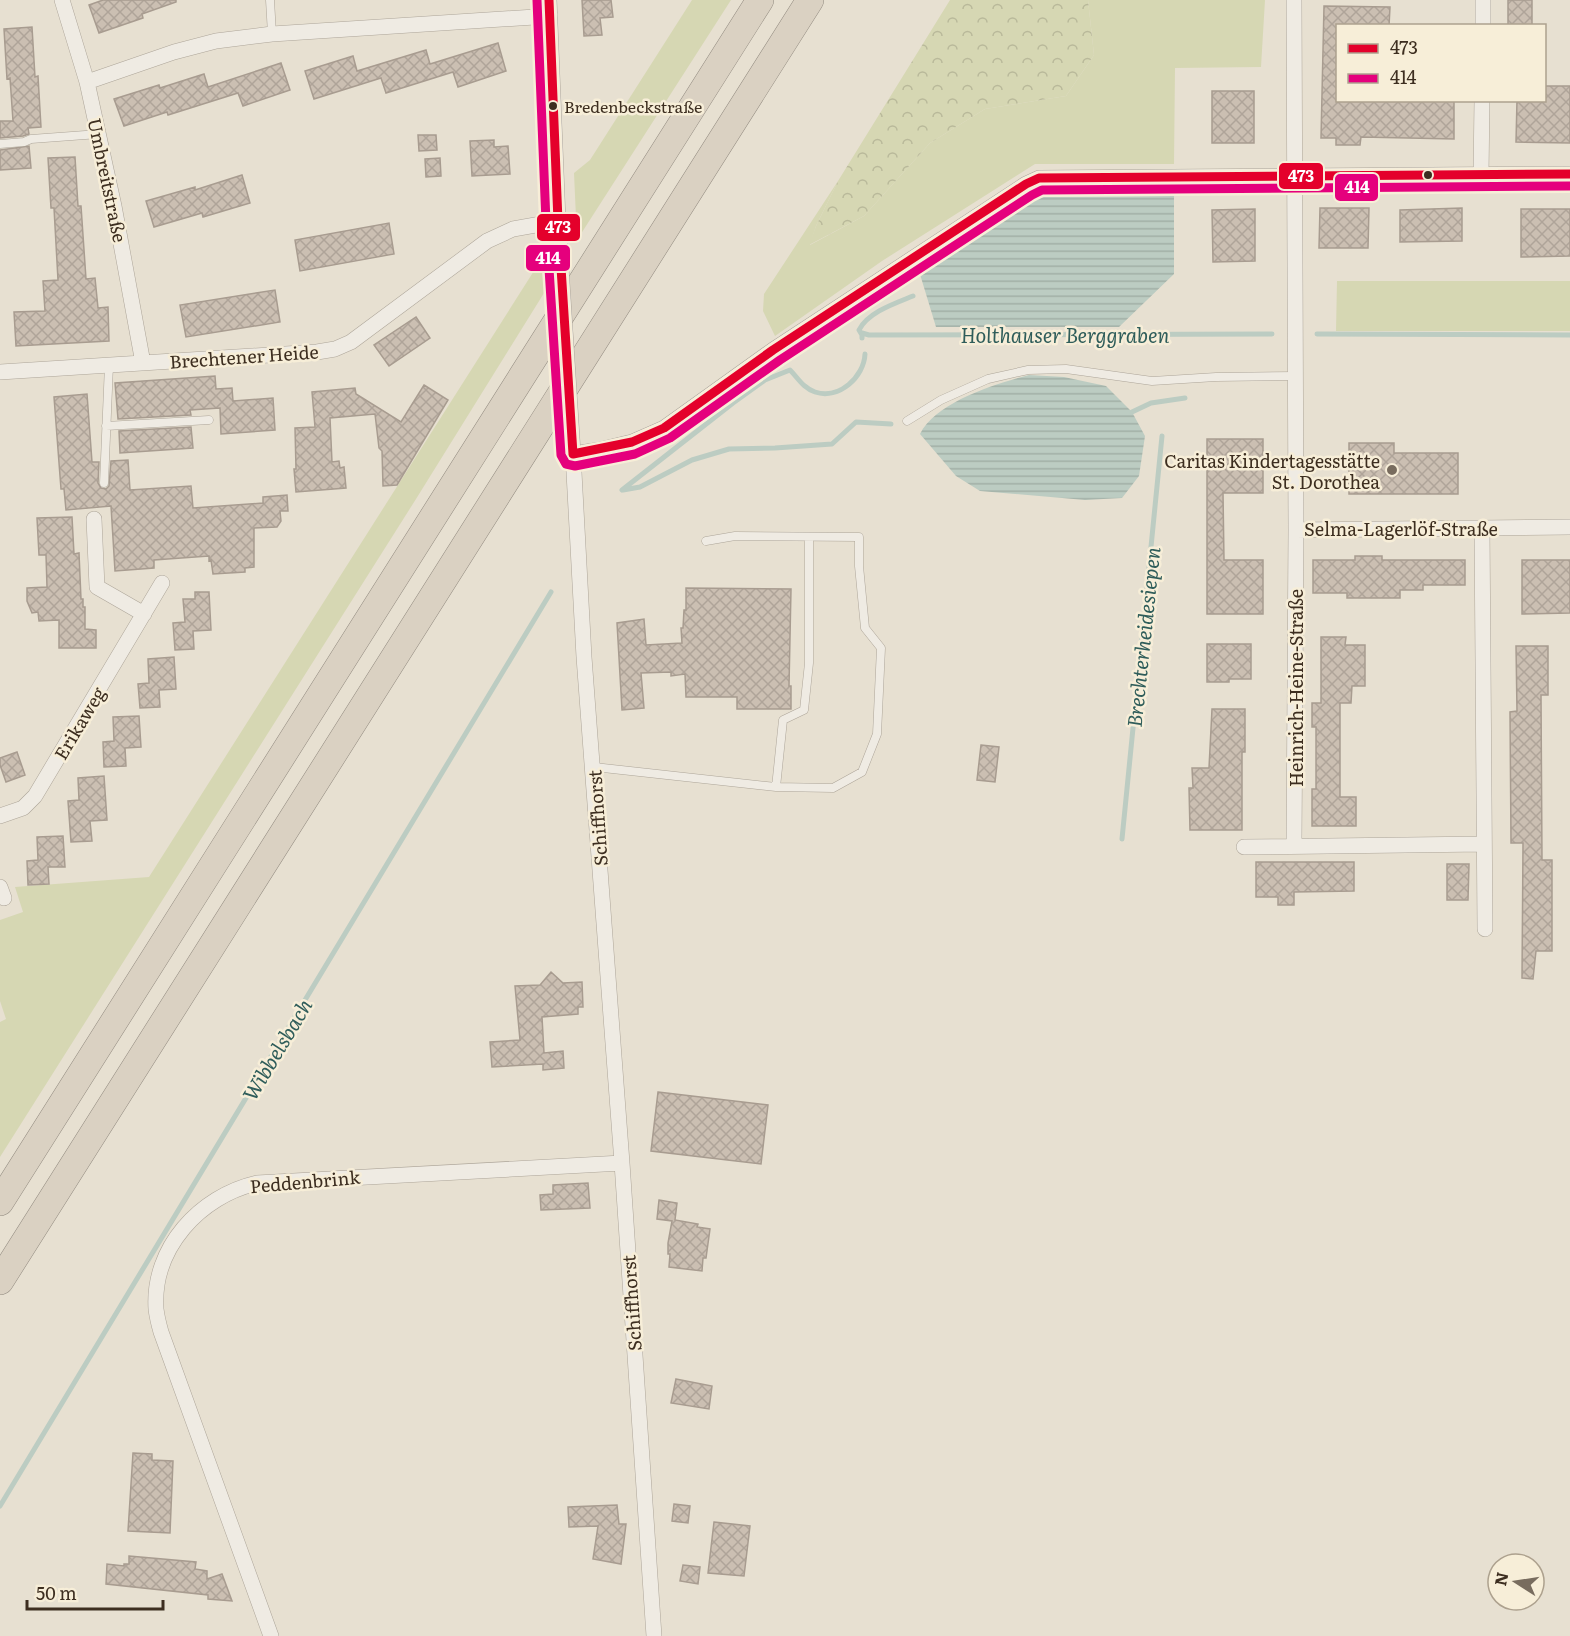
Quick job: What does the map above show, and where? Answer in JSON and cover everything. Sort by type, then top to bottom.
[{"type":"highway","points":[[0,1202],[760,0]]},
{"type":"highway","points":[[0,1281],[810,0]]},
{"type":"street","name":"Umbreitstraße","points":[[62,0],[87,81],[99,134],[142,363]]},
{"type":"street","name":"Schiffhorst","points":[[549,0],[558,204],[554,221],[573,454],[584,657],[594,767],[654,1636]]},
{"type":"street","name":"Selma-Lagerlöf-Straße","points":[[1294,0],[1296,530],[1570,527]]},
{"type":"street","points":[[1483,24],[1484,0]]},
{"type":"street","points":[[87,81],[205,44],[272,34],[550,16]]},
{"type":"street","points":[[1481,175],[1482,102]]},
{"type":"street","points":[[573,454],[632,442],[664,428],[773,350],[1026,184],[1039,178],[1570,174]]},
{"type":"street","name":"Brechtener Heide","points":[[0,372],[335,349],[351,342],[487,241],[513,229],[554,221]]},
{"type":"street","points":[[93,519],[97,587],[144,614]]},
{"type":"street","points":[[1482,528],[1485,930]]},
{"type":"street","name":"Heinrich-Heine-Straße","points":[[1294,846],[1296,530]]},
{"type":"street","name":"Erikaweg","points":[[0,816],[22,808],[35,796],[162,583]]},
{"type":"street","points":[[1245,847],[1484,844]]},
{"type":"street","name":"Peddenbrink","points":[[271,1636],[161,1332],[156,1309],[160,1276],[166,1258],[185,1226],[216,1198],[239,1187],[257,1184],[622,1163]]},
{"type":"lane","points":[[270,0],[272,34]]},
{"type":"lane","points":[[0,144],[24,142],[31,139],[99,134]]},
{"type":"lane","points":[[104,483],[109,365]]},
{"type":"lane","points":[[907,421],[941,400],[988,379],[1028,370],[1066,369],[1152,381],[1296,376]]},
{"type":"lane","points":[[106,426],[209,420]]},
{"type":"lane","points":[[594,767],[776,787],[834,788],[862,772],[877,734],[881,648],[865,628],[859,566],[859,537],[735,536],[706,541]]},
{"type":"lane","points":[[776,787],[783,720],[804,710],[809,663],[809,537]]},
{"type":"green space","points":[[692,0],[731,0],[577,240],[574,173],[590,160]]},
{"type":"green space","points":[[950,0],[1088,0],[1094,55],[1066,96],[985,109],[930,143],[864,216],[809,245],[838,181]]},
{"type":"green space","points":[[1088,0],[1265,0],[1261,67],[1175,68],[1174,164],[1035,164],[882,261],[775,336],[763,311],[764,294],[838,181],[816,226],[810,245],[864,216],[930,143],[985,109],[1066,96],[1094,55]]},
{"type":"green space","points":[[539,263],[545,271],[549,285],[0,1157],[0,1022],[6,1019],[0,1001],[0,920],[23,912],[15,887],[149,877]]},
{"type":"green space","points":[[1337,281],[1570,281],[1570,331],[1336,331]]},
{"type":"shaded area","points":[[1174,196],[1174,274],[1119,327],[936,327],[919,271],[1031,197]]},
{"type":"shaded area","points":[[1029,375],[1064,377],[1106,386],[1132,412],[1145,436],[1139,476],[1122,498],[1085,500],[980,491],[956,476],[920,434],[939,413],[953,404],[984,389]]},
{"type":"building","points":[[103,0],[176,0],[176,2],[142,14],[143,18],[99,33],[89,5]]},
{"type":"building","points":[[582,0],[611,0],[613,17],[600,18],[602,35],[584,36]]},
{"type":"building","points":[[1508,0],[1532,0],[1532,24],[1508,24]]},
{"type":"building","points":[[1324,6],[1390,7],[1389,24],[1336,24],[1336,102],[1454,102],[1454,139],[1361,137],[1360,145],[1336,145],[1336,138],[1321,138]]},
{"type":"building","points":[[32,27],[41,127],[28,128],[29,134],[23,136],[0,138],[0,121],[13,121],[10,78],[7,79],[4,29]]},
{"type":"building","points":[[498,43],[506,71],[458,87],[453,72],[386,93],[381,78],[314,99],[305,71],[353,56],[357,71],[426,50],[430,64]]},
{"type":"building","points":[[281,63],[290,90],[243,106],[238,93],[124,126],[114,99],[204,74],[208,87]]},
{"type":"building","points":[[1546,86],[1570,86],[1570,143],[1516,142],[1517,102],[1546,102]]},
{"type":"building","points":[[1212,91],[1254,91],[1254,143],[1212,143]]},
{"type":"building","points":[[418,135],[436,135],[437,150],[419,151]]},
{"type":"building","points":[[494,140],[494,147],[508,146],[510,174],[472,176],[470,141]]},
{"type":"building","points":[[29,146],[31,168],[0,170],[0,150]]},
{"type":"building","points":[[75,157],[86,279],[95,278],[98,308],[108,307],[109,341],[16,346],[14,312],[45,311],[43,281],[58,280],[54,208],[51,208],[48,158]]},
{"type":"building","points":[[440,158],[441,176],[426,177],[425,159]]},
{"type":"building","points":[[242,175],[250,203],[203,217],[202,213],[154,227],[146,201],[195,187],[195,190]]},
{"type":"building","points":[[1320,208],[1369,208],[1368,248],[1319,248]]},
{"type":"building","points":[[1462,208],[1462,241],[1400,242],[1400,210]]},
{"type":"building","points":[[1255,209],[1255,261],[1213,262],[1212,210]]},
{"type":"building","points":[[1521,209],[1570,209],[1570,256],[1521,257]]},
{"type":"building","points":[[389,223],[394,254],[300,271],[295,240]]},
{"type":"building","points":[[275,290],[280,322],[186,337],[180,305]]},
{"type":"building","points":[[416,317],[430,338],[389,366],[374,345]]},
{"type":"building","points":[[215,376],[216,389],[232,388],[233,401],[273,398],[275,430],[221,434],[220,408],[190,410],[191,415],[118,419],[115,383]]},
{"type":"building","points":[[424,385],[448,400],[397,485],[383,486],[382,451],[379,448],[375,414],[330,418],[332,462],[339,461],[340,468],[344,467],[346,488],[296,492],[295,428],[315,427],[312,392],[355,388],[356,394],[401,422]]},
{"type":"building","points":[[87,394],[92,462],[99,462],[98,483],[101,488],[106,489],[109,486],[111,461],[128,460],[130,490],[191,486],[193,508],[263,503],[263,497],[287,495],[288,511],[280,511],[281,521],[277,527],[254,528],[254,567],[245,568],[245,572],[213,574],[209,556],[154,560],[154,568],[115,571],[111,506],[66,510],[64,489],[61,489],[54,397]]},
{"type":"building","points":[[191,427],[193,448],[120,453],[119,431]]},
{"type":"building","points":[[1207,439],[1263,439],[1263,493],[1223,493],[1224,560],[1263,560],[1263,614],[1207,614]]},
{"type":"building","points":[[1349,443],[1394,443],[1394,453],[1458,453],[1458,494],[1349,494]]},
{"type":"building","points":[[72,517],[74,554],[79,553],[85,629],[96,630],[96,648],[59,648],[59,620],[39,621],[38,612],[32,613],[27,601],[27,588],[47,587],[46,555],[39,555],[37,518]]},
{"type":"building","points":[[1355,556],[1382,556],[1382,560],[1465,560],[1465,585],[1423,585],[1423,590],[1400,590],[1400,598],[1347,598],[1347,593],[1313,593],[1313,560],[1355,560]]},
{"type":"building","points":[[1522,560],[1570,560],[1570,613],[1522,614]]},
{"type":"building","points":[[686,588],[791,589],[789,686],[791,686],[791,709],[737,709],[737,697],[686,697],[685,674],[671,676],[671,672],[641,673],[644,708],[622,710],[617,623],[644,619],[646,645],[682,643],[681,628],[683,628],[684,610],[686,610]]},
{"type":"building","points":[[195,592],[209,592],[211,630],[193,631],[194,649],[175,650],[173,623],[185,622],[183,599],[195,599]]},
{"type":"building","points":[[1321,637],[1346,637],[1345,645],[1365,645],[1365,686],[1352,686],[1351,703],[1340,703],[1340,797],[1356,797],[1356,826],[1312,826],[1312,789],[1316,789],[1316,727],[1312,727],[1312,703],[1321,703]]},
{"type":"building","points":[[1207,644],[1251,644],[1251,679],[1207,682]]},
{"type":"building","points":[[1516,646],[1548,646],[1548,695],[1541,695],[1542,860],[1552,860],[1552,951],[1536,951],[1533,979],[1522,978],[1523,843],[1511,843],[1510,712],[1517,711]]},
{"type":"building","points":[[174,657],[176,689],[159,690],[160,707],[140,708],[138,684],[149,683],[148,659]]},
{"type":"building","points":[[1212,709],[1245,709],[1245,752],[1242,752],[1242,830],[1190,830],[1189,788],[1193,788],[1192,768],[1209,768]]},
{"type":"building","points":[[139,716],[141,747],[125,748],[126,766],[104,767],[103,742],[114,741],[113,717]]},
{"type":"building","points":[[981,745],[999,747],[995,782],[977,780]]},
{"type":"building","points":[[17,752],[25,775],[6,782],[0,758]]},
{"type":"building","points":[[104,776],[107,820],[90,821],[92,841],[71,842],[68,801],[79,800],[78,778]]},
{"type":"building","points":[[63,836],[65,867],[48,867],[49,884],[28,885],[27,861],[38,860],[37,837]]},
{"type":"building","points":[[1256,862],[1354,862],[1354,891],[1294,892],[1294,905],[1278,905],[1278,897],[1256,897]]},
{"type":"building","points":[[1447,864],[1469,864],[1468,900],[1447,900]]},
{"type":"building","points":[[551,972],[563,983],[582,982],[583,1007],[578,1007],[578,1014],[542,1017],[544,1053],[563,1051],[564,1068],[543,1070],[543,1064],[492,1067],[490,1042],[520,1040],[515,986],[540,985]]},
{"type":"building","points":[[658,1092],[768,1105],[761,1164],[651,1151]]},
{"type":"building","points":[[588,1183],[590,1208],[541,1210],[540,1195],[553,1194],[553,1185]]},
{"type":"building","points":[[659,1200],[677,1203],[675,1220],[698,1224],[697,1227],[710,1229],[702,1271],[669,1267],[668,1243],[672,1221],[657,1219]]},
{"type":"building","points":[[676,1379],[712,1386],[709,1409],[671,1403]]},
{"type":"building","points":[[133,1453],[152,1454],[152,1460],[173,1461],[170,1533],[128,1531]]},
{"type":"building","points":[[674,1504],[690,1506],[688,1523],[672,1521]]},
{"type":"building","points":[[617,1505],[619,1524],[626,1524],[621,1564],[593,1559],[598,1526],[569,1527],[568,1507]]},
{"type":"building","points":[[714,1522],[750,1526],[744,1576],[708,1573]]},
{"type":"building","points":[[129,1556],[196,1562],[195,1569],[207,1571],[207,1579],[222,1574],[232,1601],[208,1599],[208,1595],[106,1584],[107,1564],[124,1566],[124,1564],[129,1564]]},
{"type":"building","points":[[683,1565],[700,1567],[698,1584],[680,1581]]},
{"type":"waterway","points":[[862,335],[859,330],[869,318],[913,296]]},
{"type":"waterway","name":"Holthauser Berggraben","points":[[862,338],[862,333],[869,335],[1272,334]]},
{"type":"waterway","name":"Holthauser Berggraben","points":[[1317,334],[1570,335]]},
{"type":"waterway","name":"Wibbelsbach","points":[[622,490],[765,380],[790,370],[811,390],[824,394],[833,393],[849,385],[855,378],[864,363],[865,354]]},
{"type":"waterway","points":[[1132,412],[1151,403],[1185,398]]},
{"type":"waterway","points":[[623,490],[640,487],[692,460],[729,449],[832,444],[856,422],[891,424]]},
{"type":"waterway","name":"Brechterheidesiepen","points":[[1122,839],[1162,436]]},
{"type":"waterway","name":"Wibbelsbach","points":[[0,1506],[551,592]]},
{"type":"transit line","name":"414","points":[[537,0],[546,222],[561,455],[566,464],[575,466],[635,454],[670,438],[780,360],[1042,190],[1570,186]]},
{"type":"transit line","name":"473","points":[[549,0],[558,221],[573,454]]},
{"type":"transit line","name":"473","points":[[573,454],[632,442],[664,428],[773,350],[1026,184],[1039,178],[1570,174]]},
{"type":"place","name":"Bredenbeckstraße","points":[[553,106]]},
{"type":"place","name":"Caritas Kindertagesstätte St. Dorothea","points":[[1392,470]]}]
